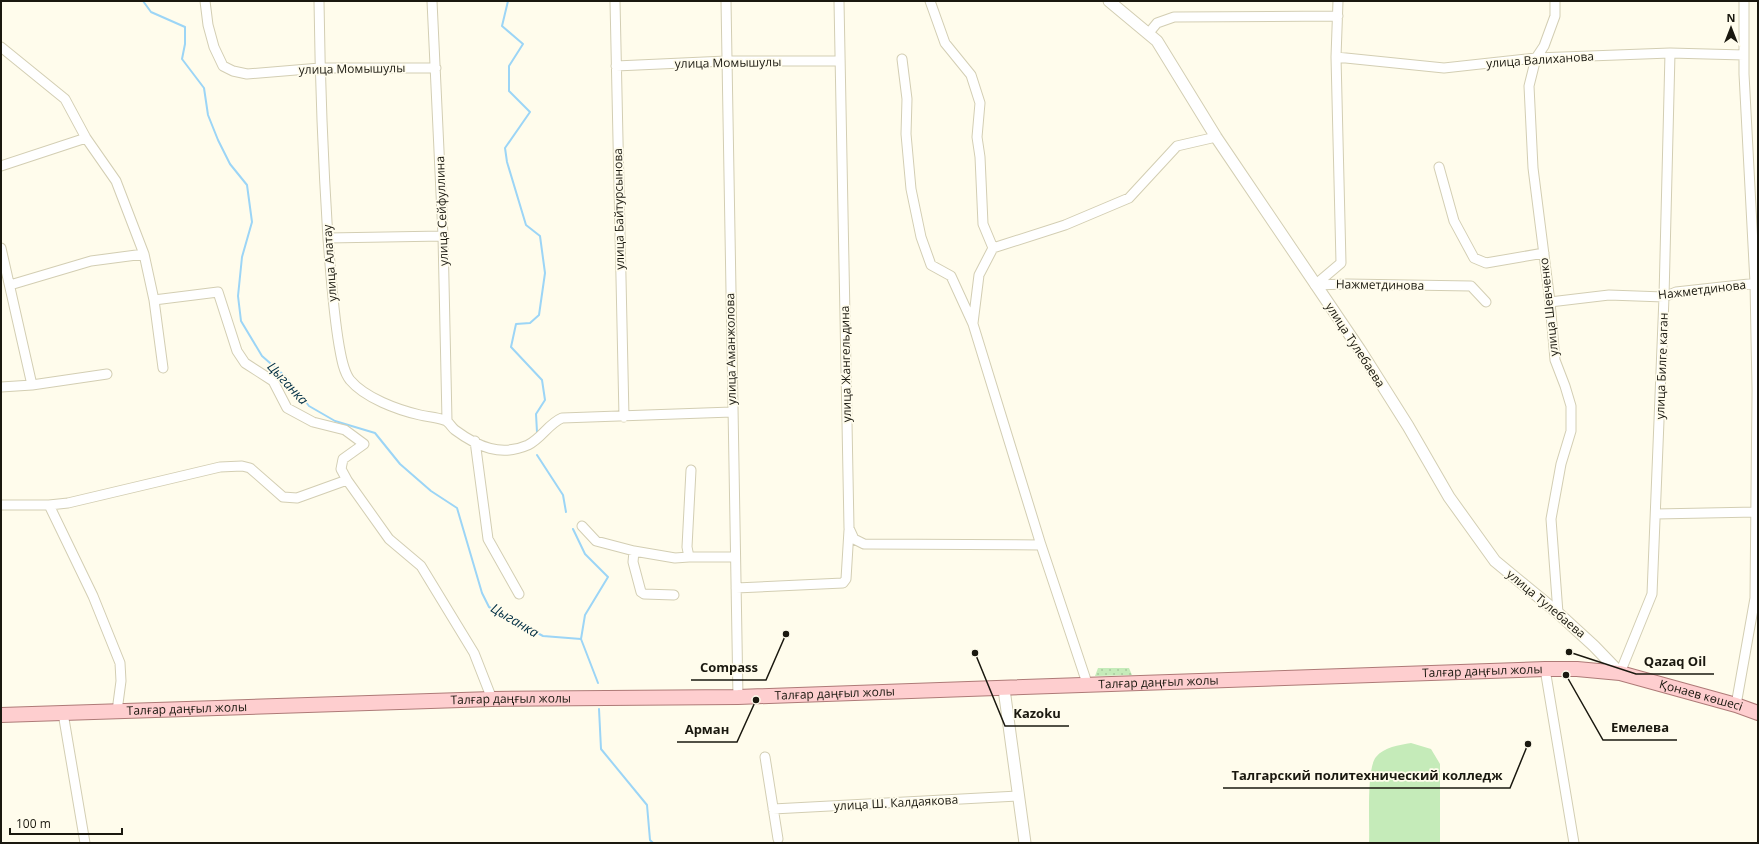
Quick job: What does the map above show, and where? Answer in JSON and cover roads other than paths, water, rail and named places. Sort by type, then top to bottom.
[{"type":"main road","name":"Талғар даңғыл жолы","points":[[1,715],[492,699],[738,697],[1004,689],[1545,669],[1577,669],[1620,673]]},
{"type":"main road","name":"Қонаев көшесі","points":[[1620,673],[1736,705],[1758,714]]},
{"type":"street","name":"улица Момышулы","points":[[205,1],[208,25],[214,47],[223,66],[233,71],[247,74],[320,68],[436,68]]},
{"type":"street","name":"улица Алатау","points":[[319,1],[320,68],[331,285],[342,359],[349,379],[355,385],[372,396],[393,407],[418,415],[447,420]]},
{"type":"street","name":"улица Сейфуллина","points":[[432,1],[443,236],[447,420]]},
{"type":"street","name":"улица Байтурсынова","points":[[615,1],[624,417]]},
{"type":"street","name":"улица Аманжолова","points":[[726,1],[738,697]]},
{"type":"street","name":"улица Жангельдина","points":[[736,588],[843,583],[846,580],[850,528],[839,1]]},
{"type":"street","points":[[930,1],[945,43],[971,75],[980,103],[977,137],[980,157],[983,224],[992,248],[979,275],[973,324]]},
{"type":"street","name":"улица Тулебаева","points":[[1109,1],[1157,41],[1216,137],[1360,350],[1408,426],[1449,497],[1495,561],[1558,613],[1594,646],[1620,673]]},
{"type":"street","points":[[1315,285],[1341,263],[1336,57],[1338,1]]},
{"type":"street","name":"улица Шевченко","points":[[1555,1],[1555,16],[1544,46],[1536,58],[1529,86],[1533,168],[1550,302],[1555,360],[1571,406],[1571,431],[1562,464],[1551,519],[1558,613]]},
{"type":"street","points":[[1736,705],[1755,598],[1756,512],[1757,283],[1744,55],[1744,1]]},
{"type":"street","points":[[1148,34],[1156,23],[1174,17],[1338,16]]},
{"type":"street","points":[[1,47],[65,99],[86,138],[116,181],[144,254],[154,300],[163,368]]},
{"type":"street","name":"улица Валиханова","points":[[1336,57],[1444,68],[1536,58],[1670,53],[1744,55]]},
{"type":"street","name":"улица Билге каган","points":[[1620,673],[1652,594],[1664,297],[1670,53]]},
{"type":"street","points":[[902,59],[907,99],[906,134],[911,189],[921,237],[931,265],[951,276],[973,324],[1041,545],[1088,686]]},
{"type":"street","name":"улица Момышулы","points":[[616,66],[726,61],[840,61]]},
{"type":"street","points":[[992,248],[1065,225],[1129,198],[1177,146],[1216,137]]},
{"type":"street","points":[[1,166],[86,138]]},
{"type":"street","points":[[1439,167],[1454,221],[1474,258],[1486,263],[1544,253]]},
{"type":"street","points":[[328,238],[443,236]]},
{"type":"street","points":[[1,248],[32,385]]},
{"type":"street","points":[[10,285],[91,261],[144,254]]},
{"type":"street","name":"Нажметдинова","points":[[1550,302],[1609,295],[1664,297],[1676,292],[1757,283]]},
{"type":"street","name":"Нажметдинова","points":[[1315,285],[1347,284],[1471,286],[1486,302]]},
{"type":"street","points":[[154,300],[218,292],[237,351],[245,363],[273,381],[287,408],[313,422],[345,430],[364,444],[343,459],[342,469],[347,480],[389,539],[421,566],[474,653],[492,699]]},
{"type":"street","points":[[1,387],[32,385],[107,374]]},
{"type":"street","points":[[447,420],[455,430],[482,446],[496,451],[509,450],[528,444],[542,434],[554,422],[562,418],[732,412]]},
{"type":"street","points":[[474,441],[488,539],[519,594]]},
{"type":"street","points":[[1,505],[49,505],[68,503],[220,467],[242,466],[250,468],[283,496],[290,498],[297,498],[347,480]]},
{"type":"street","points":[[689,556],[687,547],[691,470]]},
{"type":"street","points":[[49,505],[93,596],[120,663],[121,681],[117,711]]},
{"type":"street","points":[[1656,514],[1756,512]]},
{"type":"street","points":[[582,526],[596,541],[634,551],[675,558],[689,556],[735,557]]},
{"type":"street","points":[[850,528],[854,539],[864,544],[1041,545]]},
{"type":"street","points":[[634,551],[633,562],[641,592],[644,594],[674,596]]},
{"type":"street","points":[[1545,669],[1574,843]]},
{"type":"street","points":[[1004,689],[1025,843]]},
{"type":"street","points":[[63,713],[85,843]]},
{"type":"street","points":[[766,757],[778,839]]},
{"type":"street","name":"улица Ш. Калдаякова","points":[[773,809],[1018,796]]},
{"type":"waterway","name":"Цыганка","points":[[143,1],[151,12],[185,27],[185,44],[182,59],[204,88],[208,115],[218,140],[230,164],[247,185],[252,222],[242,257],[238,296],[241,321],[262,356],[286,377],[309,406],[335,421],[375,433],[400,464],[431,491],[457,508],[482,593],[489,607],[543,636],[581,639],[598,683]]},
{"type":"waterway","points":[[508,1],[502,26],[523,44],[509,66],[509,91],[530,112],[505,148],[507,162],[526,225],[540,236],[545,273],[539,315],[530,323],[516,324],[511,347],[542,380],[545,400],[536,414],[537,432]]},
{"type":"waterway","points":[[537,455],[563,495],[566,512]]},
{"type":"waterway","points":[[573,529],[585,554],[608,577],[585,615],[581,639]]},
{"type":"waterway","name":"Цыганка","points":[[599,709],[601,749],[647,805],[650,840],[653,843]]},
{"type":"place","name":"Compass","points":[[786,634]]},
{"type":"place","name":"Qazaq Oil","points":[[1569,652]]},
{"type":"place","name":"Kazoku","points":[[975,653]]},
{"type":"place","name":"Емелева","points":[[1566,675]]},
{"type":"place","name":"Арман","points":[[756,700]]},
{"type":"place","name":"Талгарский политехнический колледж","points":[[1528,744]]}]
